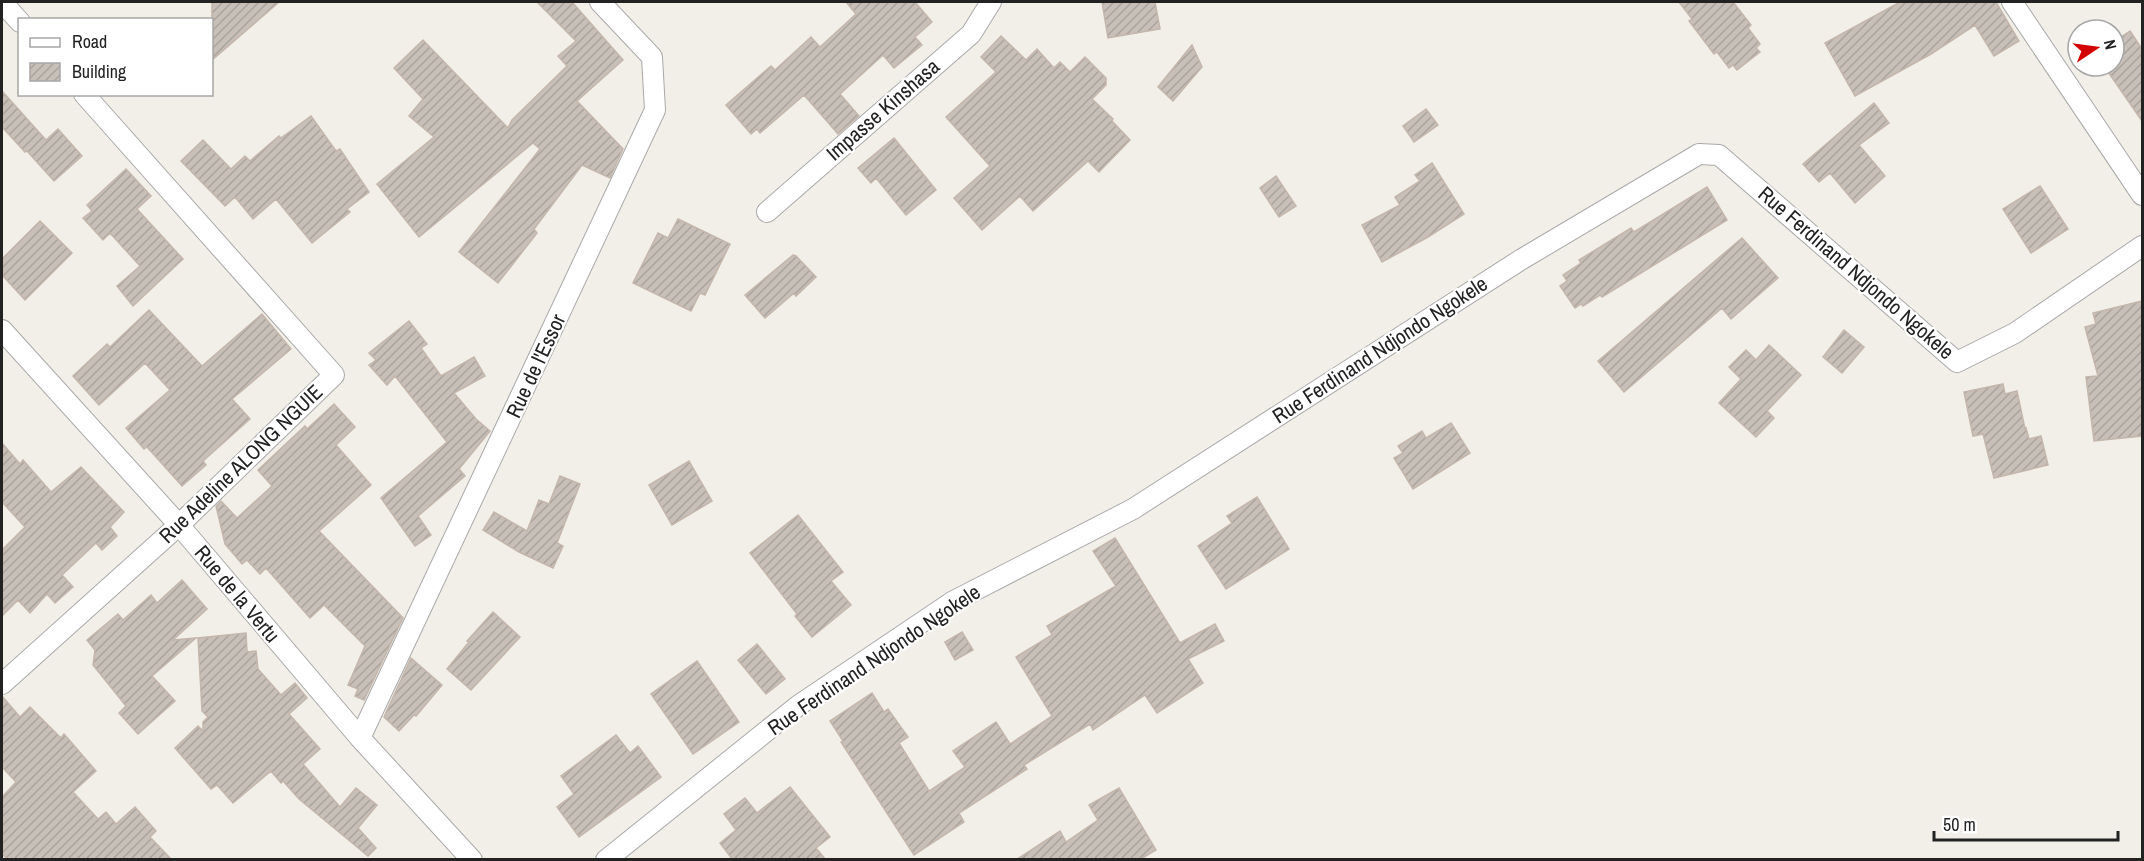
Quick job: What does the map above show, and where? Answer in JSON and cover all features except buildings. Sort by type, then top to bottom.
[{"type":"street","points":[[2,2],[18,20]]},
{"type":"street","name":"Rue de l'Essor","points":[[360,738],[655,110],[652,57],[600,2]]},
{"type":"street","name":"Impasse Kinshasa","points":[[767,212],[971,34],[991,2]]},
{"type":"street","points":[[2012,2],[2142,195]]},
{"type":"street","name":"Rue Adeline ALONG NGUIE","points":[[2,684],[179,525],[334,375],[86,96]]},
{"type":"street","name":"Rue Ferdinand Ndjondo Ngokele","points":[[606,860],[799,705],[952,602],[1133,509],[1522,259],[1699,154],[1719,155],[1958,362],[2015,333],[2142,246]]},
{"type":"street","name":"Rue de la Vertu","points":[[2,330],[179,525],[360,738],[472,860]]}]
